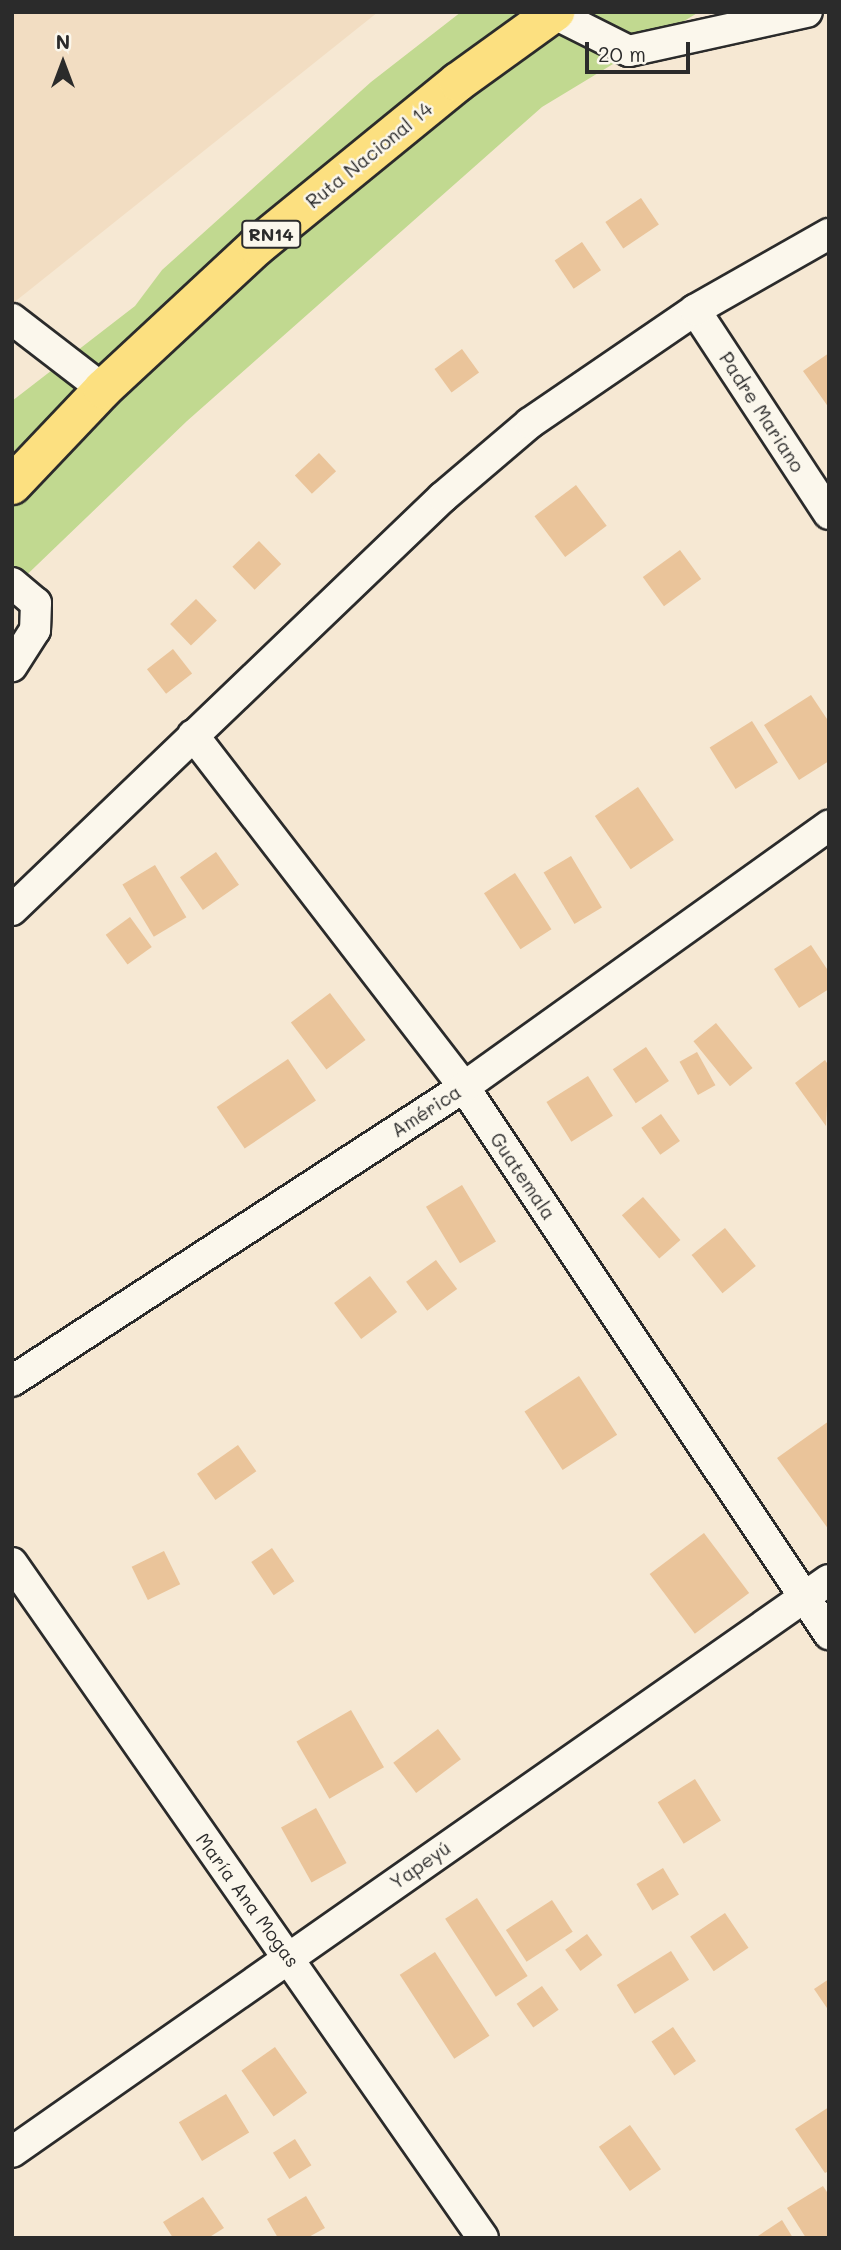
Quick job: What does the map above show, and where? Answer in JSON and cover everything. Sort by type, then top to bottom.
[{"type":"highway","name":"Ruta Nacional 14","points":[[12,485],[103,389],[257,246],[458,82],[554,13]]},
{"type":"street","points":[[554,13],[629,51],[807,12]]},
{"type":"street","points":[[12,910],[443,497],[520,431],[695,310],[829,234]]},
{"type":"street","name":"Padre Mariano","points":[[695,310],[829,514]]},
{"type":"street","points":[[12,319],[103,389]]},
{"type":"street","points":[[12,583],[36,603],[35,629],[12,666]]},
{"type":"street","name":"Guatemala","points":[[193,735],[464,1087],[829,1634]]},
{"type":"street","name":"América","points":[[12,1381],[464,1087],[829,826]]},
{"type":"street","name":"María Ana Mogas","points":[[12,1563],[84,1671],[289,1956],[483,2238]]},
{"type":"street","name":"Yapeyú","points":[[12,2152],[829,1580]]},
{"type":"shaded area","points":[[12,12],[378,12],[12,304]]},
{"type":"green space","points":[[461,12],[699,12],[542,107],[187,421],[12,589],[12,401],[135,306],[162,270],[371,82]]},
{"type":"building","points":[[641,198],[659,225],[623,249],[605,222]]},
{"type":"building","points":[[582,242],[601,270],[574,289],[555,260]]},
{"type":"building","points":[[462,349],[479,372],[452,392],[434,369]]},
{"type":"building","points":[[829,353],[829,408],[803,371]]},
{"type":"building","points":[[319,453],[336,471],[312,494],[295,476]]},
{"type":"building","points":[[576,485],[607,526],[565,557],[534,516]]},
{"type":"building","points":[[259,541],[281,564],[255,590],[232,567]]},
{"type":"building","points":[[680,550],[701,579],[664,606],[643,577]]},
{"type":"building","points":[[196,599],[217,621],[191,646],[170,624]]},
{"type":"building","points":[[173,649],[192,673],[166,694],[147,669]]},
{"type":"building","points":[[811,695],[829,722],[829,761],[799,780],[764,725]]},
{"type":"building","points":[[752,721],[778,763],[736,789],[710,747]]},
{"type":"building","points":[[638,787],[674,840],[631,869],[595,816]]},
{"type":"building","points":[[216,852],[239,885],[203,910],[180,877]]},
{"type":"building","points":[[571,856],[602,907],[574,924],[544,872]]},
{"type":"building","points":[[155,865],[186,917],[154,937],[122,885]]},
{"type":"building","points":[[515,873],[551,929],[520,949],[484,893]]},
{"type":"building","points":[[130,917],[152,947],[127,965],[106,935]]},
{"type":"building","points":[[811,945],[829,972],[829,989],[799,1008],[774,969]]},
{"type":"building","points":[[330,993],[366,1040],[326,1070],[291,1022]]},
{"type":"building","points":[[716,1023],[753,1068],[730,1086],[693,1041]]},
{"type":"building","points":[[646,1047],[669,1081],[636,1103],[613,1069]]},
{"type":"building","points":[[697,1052],[715,1085],[698,1095],[680,1062]]},
{"type":"building","points":[[288,1059],[316,1100],[245,1149],[217,1107]]},
{"type":"building","points":[[825,1060],[829,1066],[826,1126],[795,1083]]},
{"type":"building","points":[[588,1076],[613,1116],[571,1142],[546,1102]]},
{"type":"building","points":[[661,1114],[680,1141],[660,1155],[641,1128]]},
{"type":"building","points":[[462,1185],[496,1242],[460,1263],[426,1207]]},
{"type":"building","points":[[643,1197],[680,1240],[659,1258],[622,1215]]},
{"type":"building","points":[[725,1228],[756,1266],[722,1293],[692,1255]]},
{"type":"building","points":[[436,1260],[457,1289],[427,1311],[406,1282]]},
{"type":"building","points":[[370,1276],[397,1312],[361,1339],[334,1303]]},
{"type":"building","points":[[579,1376],[617,1435],[563,1470],[524,1411]]},
{"type":"building","points":[[829,1421],[829,1530],[777,1458]]},
{"type":"building","points":[[238,1445],[256,1471],[215,1500],[197,1474]]},
{"type":"building","points":[[704,1533],[749,1593],[695,1634],[650,1574]]},
{"type":"building","points":[[272,1548],[294,1581],[274,1595],[251,1562]]},
{"type":"building","points":[[164,1551],[180,1584],[148,1600],[132,1567]]},
{"type":"building","points":[[351,1710],[384,1767],[329,1799],[296,1742]]},
{"type":"building","points":[[438,1729],[461,1759],[416,1793],[393,1763]]},
{"type":"building","points":[[695,1779],[721,1821],[684,1844],[658,1802]]},
{"type":"building","points":[[316,1808],[347,1863],[312,1882],[281,1827]]},
{"type":"building","points":[[663,1868],[679,1895],[652,1911],[636,1884]]},
{"type":"building","points":[[477,1898],[528,1976],[496,1997],[445,1919]]},
{"type":"building","points":[[552,1900],[573,1932],[527,1962],[506,1930]]},
{"type":"building","points":[[725,1913],[748,1948],[714,1971],[690,1936]]},
{"type":"building","points":[[587,1934],[602,1955],[580,1971],[565,1950]]},
{"type":"building","points":[[671,1951],[689,1980],[635,2014],[617,1985]]},
{"type":"building","points":[[435,1952],[489,2036],[454,2059],[400,1975]]},
{"type":"building","points":[[829,1979],[829,2011],[814,1989]]},
{"type":"building","points":[[542,1986],[559,2010],[533,2028],[517,2004]]},
{"type":"building","points":[[673,2027],[696,2061],[674,2076],[651,2042]]},
{"type":"building","points":[[275,2047],[307,2093],[274,2116],[241,2071]]},
{"type":"building","points":[[226,2094],[249,2133],[202,2161],[179,2122]]},
{"type":"building","points":[[829,2107],[829,2171],[825,2173],[795,2129]]},
{"type":"building","points":[[630,2125],[661,2169],[630,2191],[599,2147]]},
{"type":"building","points":[[295,2139],[311,2165],[289,2179],[273,2153]]},
{"type":"building","points":[[823,2186],[829,2195],[829,2238],[806,2238],[787,2208]]},
{"type":"building","points":[[306,2196],[325,2228],[307,2238],[278,2238],[267,2219]]},
{"type":"building","points":[[203,2197],[224,2228],[208,2238],[173,2238],[163,2222]]},
{"type":"building","points":[[782,2220],[793,2238],[755,2238]]}]
